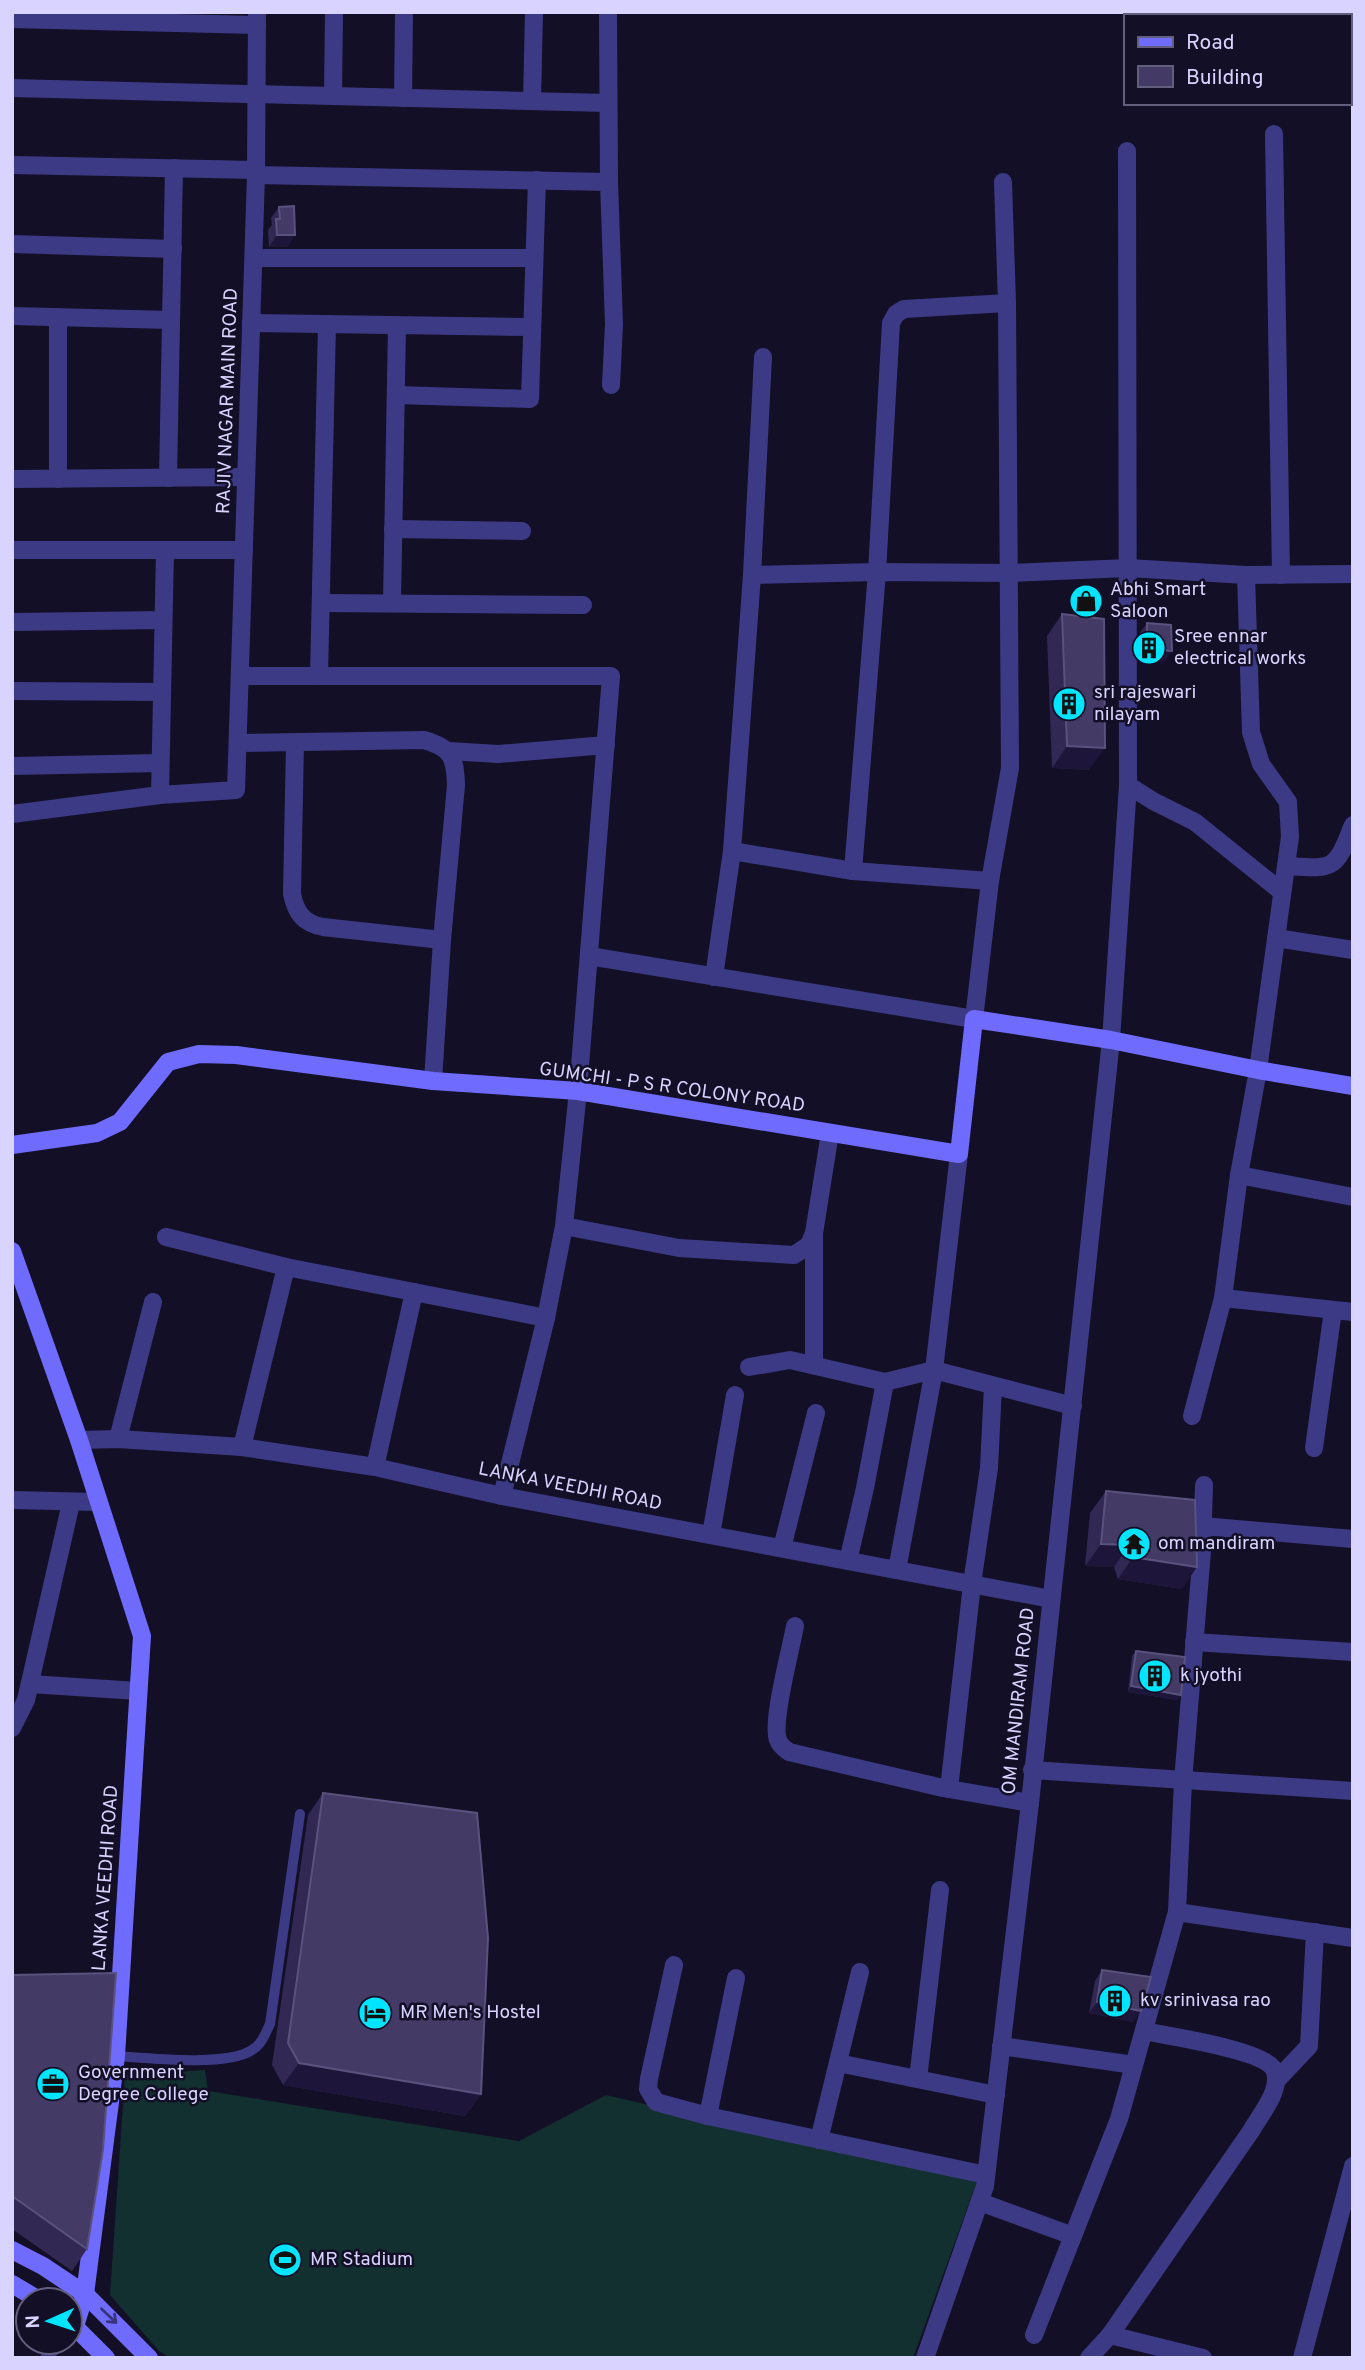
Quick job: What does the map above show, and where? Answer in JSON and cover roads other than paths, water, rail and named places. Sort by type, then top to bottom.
[{"type":"street","points":[[333,96],[334,12]]},
{"type":"street","points":[[403,98],[404,12]]},
{"type":"street","points":[[532,101],[534,12]]},
{"type":"street","points":[[608,12],[607,103],[614,324],[611,385]]},
{"type":"street","points":[[12,19],[257,19]]},
{"type":"street","name":"RAJIV NAGAR MAIN ROAD","points":[[160,795],[236,790],[254,258],[257,19]]},
{"type":"street","points":[[12,89],[607,103]]},
{"type":"street","points":[[1273,134],[1281,575]]},
{"type":"street","name":"OM MANDIRAM ROAD","points":[[925,2358],[980,2202],[986,2175],[1030,1803],[1111,1040],[1128,785],[1127,152]]},
{"type":"street","points":[[12,164],[609,182]]},
{"type":"street","points":[[168,478],[174,169]]},
{"type":"street","points":[[396,395],[530,399],[537,180]]},
{"type":"street","points":[[897,1570],[934,1370],[990,881],[1010,768],[1007,303],[1003,182]]},
{"type":"street","points":[[12,244],[173,249]]},
{"type":"street","points":[[254,258],[534,258]]},
{"type":"street","points":[[853,871],[877,572],[891,323],[896,314],[904,309],[1007,303]]},
{"type":"street","points":[[12,316],[171,320]]},
{"type":"street","points":[[58,317],[58,479]]},
{"type":"street","points":[[251,323],[532,327]]},
{"type":"street","points":[[319,676],[327,324]]},
{"type":"street","points":[[392,603],[397,325]]},
{"type":"street","points":[[713,977],[732,851],[752,575],[763,357]]},
{"type":"street","points":[[12,480],[246,478]]},
{"type":"street","points":[[393,529],[522,531]]},
{"type":"street","points":[[12,550],[244,550]]},
{"type":"street","points":[[12,814],[160,795],[165,550]]},
{"type":"street","points":[[752,575],[1009,573],[1128,568],[1246,575],[1353,574]]},
{"type":"street","points":[[1192,1416],[1223,1298],[1290,836],[1288,802],[1261,764],[1251,732],[1246,575]]},
{"type":"street","points":[[321,603],[583,605]]},
{"type":"street","points":[[12,622],[163,620]]},
{"type":"street","points":[[240,676],[611,676],[578,1091],[564,1226],[546,1318],[502,1496]]},
{"type":"street","points":[[12,691],[162,692]]},
{"type":"street","points":[[238,744],[424,740],[443,745],[449,751],[454,761],[456,785],[433,1081]]},
{"type":"street","points":[[295,743],[292,894],[300,918],[323,928],[442,940]]},
{"type":"street","points":[[449,751],[498,754],[606,745]]},
{"type":"street","points":[[12,765],[160,763]]},
{"type":"street","points":[[1128,785],[1195,822],[1282,892]]},
{"type":"street","points":[[1286,866],[1319,868],[1333,864],[1342,854],[1353,825]]},
{"type":"street","points":[[732,851],[853,871],[990,881]]},
{"type":"street","points":[[1276,939],[1353,950]]},
{"type":"street","points":[[589,957],[1111,1040],[1353,1086]]},
{"type":"street","name":"GUMCHI - P S R COLONY ROAD","points":[[12,1145],[97,1133],[120,1122],[168,1062],[199,1054],[236,1055],[433,1081],[578,1091],[959,1154]]},
{"type":"street","points":[[814,1365],[814,1233],[830,1133]]},
{"type":"street","points":[[1239,1175],[1353,1197]]},
{"type":"street","points":[[564,1226],[679,1248],[786,1256],[803,1251],[814,1233]]},
{"type":"street","points":[[166,1237],[286,1267],[546,1318]]},
{"type":"street","name":"LANKA VEEDHI ROAD","points":[[12,1251],[17,1275],[79,1440],[142,1636],[113,1983],[116,2056],[84,2297]]},
{"type":"street","points":[[242,1447],[286,1267]]},
{"type":"street","points":[[375,1467],[414,1292]]},
{"type":"street","points":[[1223,1298],[1353,1312]]},
{"type":"street","points":[[118,1439],[153,1302]]},
{"type":"street","points":[[1314,1448],[1333,1310]]},
{"type":"street","points":[[749,1367],[790,1360],[885,1381],[934,1370],[1073,1406]]},
{"type":"street","points":[[848,1561],[885,1381]]},
{"type":"street","points":[[949,1789],[972,1584],[989,1468],[993,1386]]},
{"type":"street","points":[[711,1535],[734,1395]]},
{"type":"street","points":[[782,1548],[816,1413]]},
{"type":"street","name":"LANKA VEEDHI ROAD","points":[[79,1440],[118,1439],[242,1447],[375,1467],[502,1496],[1051,1599]]},
{"type":"street","points":[[1034,2335],[1119,2119],[1177,1912],[1183,1781],[1202,1551],[1204,1485]]},
{"type":"street","points":[[12,1500],[97,1502]]},
{"type":"street","points":[[12,1728],[26,1700],[71,1503]]},
{"type":"street","points":[[1202,1527],[1353,1539]]},
{"type":"street","points":[[795,1626],[777,1722],[777,1735],[782,1747],[789,1752],[949,1789],[1030,1803]]},
{"type":"street","points":[[1194,1642],[1353,1652]]},
{"type":"street","points":[[30,1684],[138,1691]]},
{"type":"street","points":[[1032,1770],[1353,1791]]},
{"type":"street","points":[[918,2079],[940,1890]]},
{"type":"street","points":[[1177,1912],[1353,1938]]},
{"type":"street","points":[[1276,2081],[1309,2046],[1315,1932]]},
{"type":"street","points":[[674,1965],[649,2089],[656,2102],[708,2116],[986,2175]]},
{"type":"street","points":[[820,2140],[860,1972]]},
{"type":"street","points":[[708,2116],[736,1978]]},
{"type":"street","points":[[1089,2358],[1110,2335],[1251,2131],[1271,2097],[1276,2081],[1275,2070],[1268,2062],[1248,2053],[1144,2031]]},
{"type":"street","points":[[1001,2046],[1134,2065]]},
{"type":"street","points":[[838,2063],[996,2095]]},
{"type":"street","points":[[1302,2358],[1353,2166]]},
{"type":"street","points":[[980,2202],[1073,2236]]},
{"type":"street","points":[[12,2250],[43,2266],[85,2294],[149,2358]]},
{"type":"street","points":[[1110,2335],[1203,2358]]},
{"type":"street","points":[[84,2338],[106,2358]]},
{"type":"lane","points":[[116,2056],[190,2060],[229,2058],[250,2052],[261,2043],[270,2024],[300,1814]]},
{"type":"place","name":"Abhi Smart Saloon","points":[[1086,601]]},
{"type":"place","name":"Sree ennar electrical works","points":[[1149,648]]},
{"type":"place","name":"sri rajeswari nilayam","points":[[1069,704]]},
{"type":"place","name":"om mandiram","points":[[1134,1544]]},
{"type":"place","name":"k jyothi","points":[[1155,1676]]},
{"type":"place","name":"kv srinivasa rao","points":[[1115,2001]]},
{"type":"place","name":"MR Men's Hostel","points":[[375,2013]]},
{"type":"place","name":"Government Degree College","points":[[53,2084]]},
{"type":"place","name":"MR Stadium","points":[[285,2260]]}]
